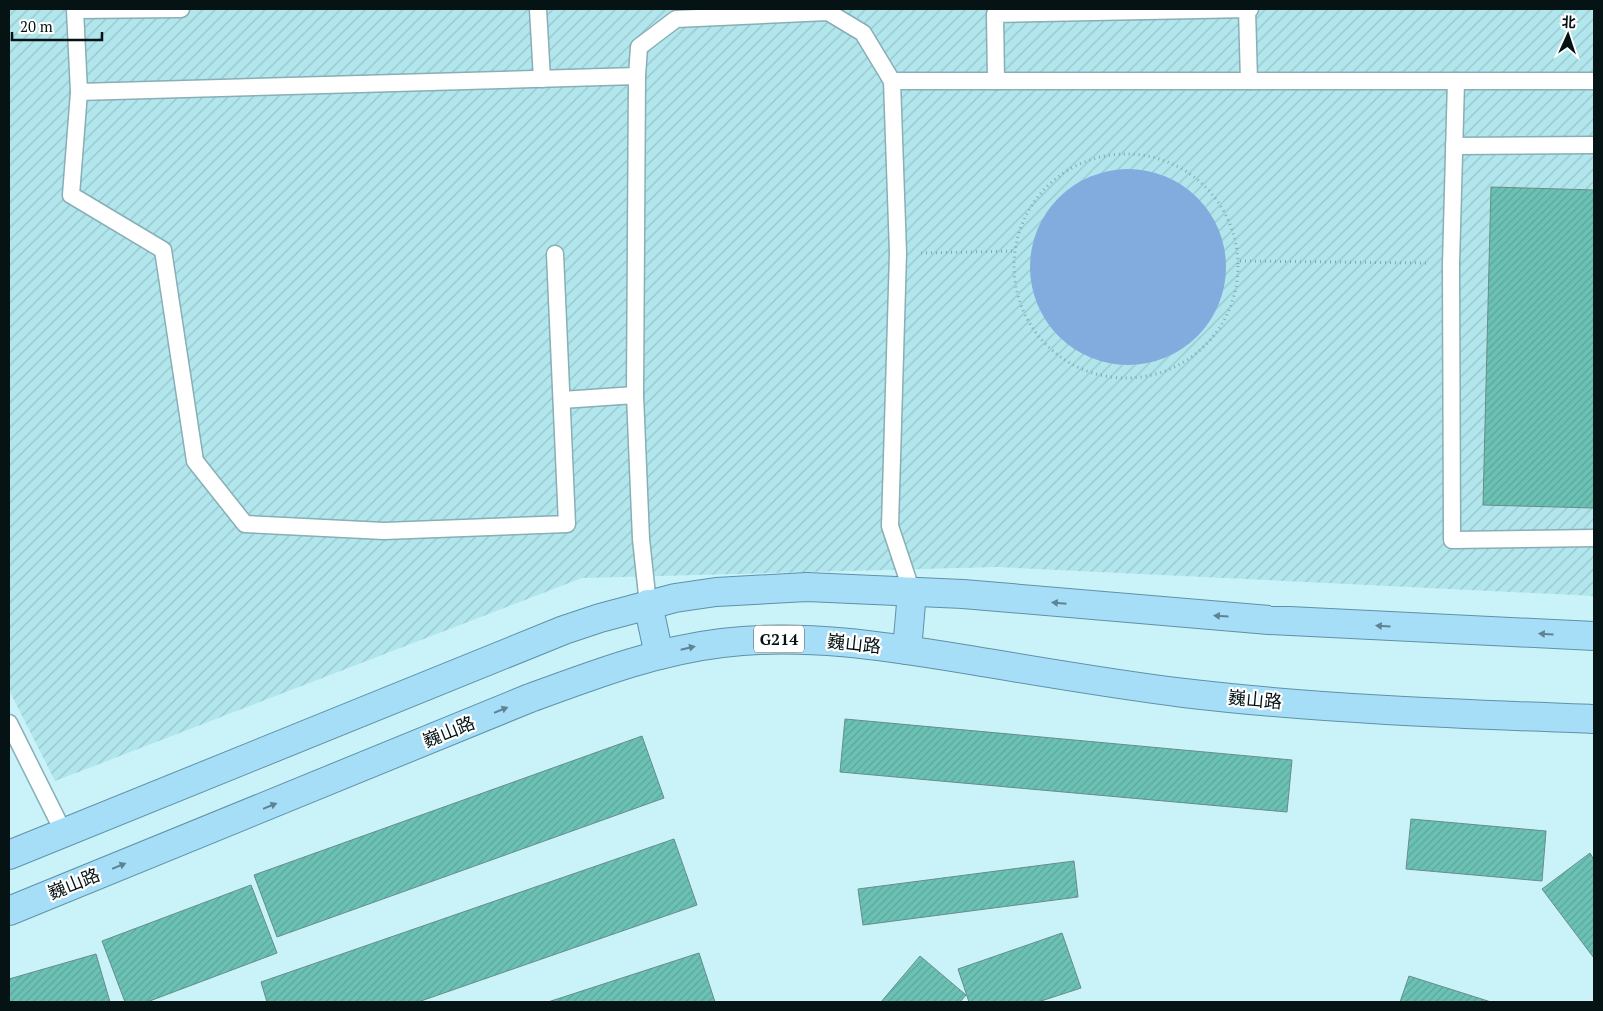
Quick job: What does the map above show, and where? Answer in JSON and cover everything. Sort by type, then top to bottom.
[{"type":"highway","points":[[9,855],[512,650],[600,618],[648,604],[716,592],[807,587],[963,594],[1270,620],[1594,636]]},
{"type":"highway","points":[[907,650],[912,592]]},
{"type":"highway","points":[[648,604],[659,655]]},
{"type":"highway","name":"巍山路","points":[[9,911],[530,698],[626,664],[696,646],[763,639],[839,642],[907,650],[1114,683],[1213,696],[1432,712],[1594,719]]},
{"type":"lane","points":[[181,9],[75,10],[79,92],[71,195],[164,250],[195,461],[245,524],[384,531],[567,524],[555,254]]},
{"type":"lane","points":[[538,9],[542,79]]},
{"type":"lane","points":[[996,81],[995,14],[1248,9],[1249,81]]},
{"type":"lane","points":[[648,604],[640,539],[635,395],[637,76],[639,47],[676,19],[828,12],[863,33],[892,81],[898,254],[890,526],[912,592]]},
{"type":"lane","points":[[79,92],[637,76]]},
{"type":"lane","points":[[1456,80],[1451,264],[1452,540],[1594,538]]},
{"type":"lane","points":[[892,81],[1594,81]]},
{"type":"lane","points":[[1454,146],[1594,145]]},
{"type":"lane","points":[[562,400],[635,395]]},
{"type":"lane","points":[[9,723],[64,833]]},
{"type":"path","points":[[1128,153],[1170,162],[1206,185],[1230,220],[1240,262],[1234,306],[1209,344],[1172,371],[1127,380],[1082,371],[1044,346],[1020,308],[1012,263],[1015,251],[1022,219],[1049,183],[1086,160],[1128,153]]},
{"type":"path","points":[[898,254],[1015,251]]},
{"type":"path","points":[[1240,262],[1451,264]]},
{"type":"shaded area","points":[[9,9],[1594,9],[1594,596],[997,567],[582,578],[55,781],[9,690]]},
{"type":"water","points":[[1118,169],[1138,169],[1157,173],[1174,180],[1183,185],[1204,205],[1219,229],[1226,257],[1226,277],[1219,305],[1210,322],[1190,343],[1174,354],[1157,361],[1138,365],[1118,365],[1090,358],[1073,349],[1046,322],[1034,296],[1030,277],[1030,257],[1037,229],[1046,212],[1073,185],[1099,173]]},
{"type":"building","points":[[1491,187],[1594,190],[1594,508],[1483,505]]},
{"type":"building","points":[[845,719],[1292,760],[1287,812],[840,772]]},
{"type":"building","points":[[642,736],[664,798],[277,937],[254,875]]},
{"type":"building","points":[[1411,819],[1546,831],[1542,881],[1406,869]]},
{"type":"building","points":[[674,839],[697,905],[418,1002],[267,1002],[261,982]]},
{"type":"building","points":[[1590,853],[1594,860],[1594,958],[1542,889]]},
{"type":"building","points":[[1074,861],[1078,897],[863,925],[858,889]]},
{"type":"building","points":[[251,885],[277,953],[147,1002],[125,1002],[102,941]]},
{"type":"building","points":[[1062,933],[1081,988],[1038,1002],[969,1002],[958,969]]},
{"type":"building","points":[[699,953],[715,1002],[548,1002]]},
{"type":"building","points":[[96,954],[110,1002],[9,1002],[9,979]]},
{"type":"building","points":[[920,956],[966,995],[960,1002],[881,1002]]},
{"type":"building","points":[[1409,976],[1491,1002],[1400,1002]]}]
